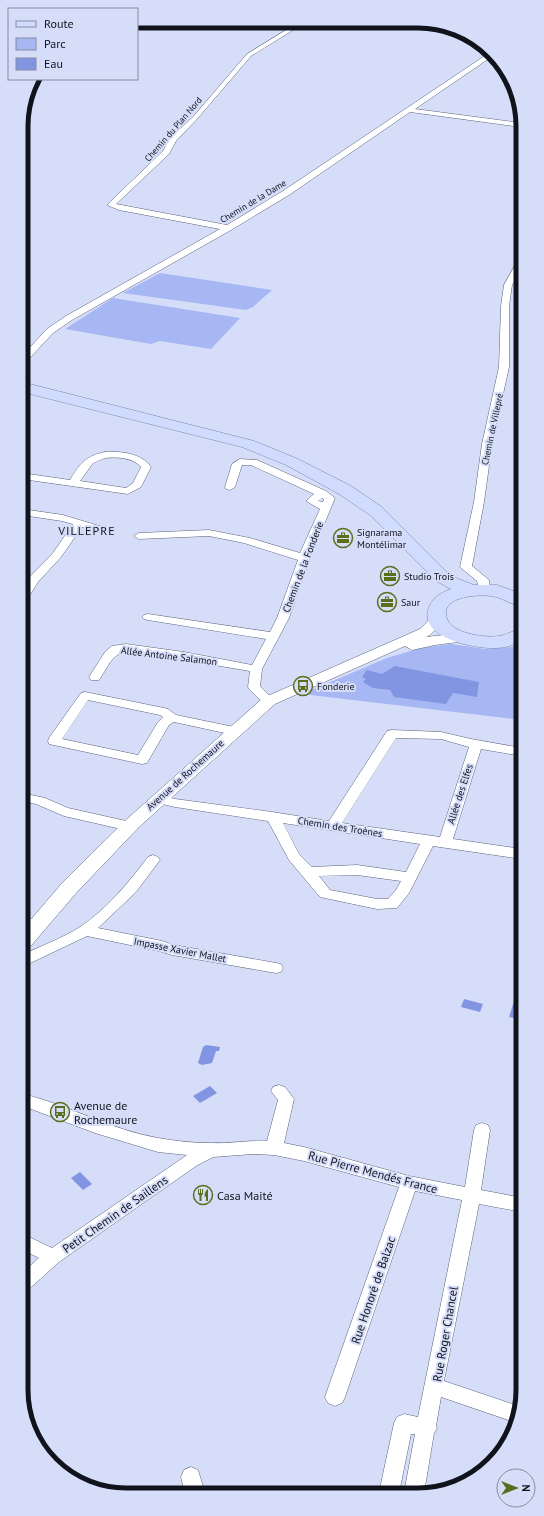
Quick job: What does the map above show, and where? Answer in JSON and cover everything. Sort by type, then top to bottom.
[{"type":"main road","points":[[28,389],[248,444],[292,462],[345,490],[376,511],[442,577],[450,582],[478,590],[516,596]]},
{"type":"main road","points":[[345,490],[444,600]]},
{"type":"main road","points":[[478,590],[460,592],[444,600],[439,606],[437,612],[438,619],[442,626],[450,633],[461,638],[488,643],[516,638]]},
{"type":"street","name":"Chemin du Plan Nord","points":[[228,228],[119,208],[111,204],[166,152],[173,140],[195,118],[249,55],[293,28]]},
{"type":"street","name":"Chemin de la Dame","points":[[28,355],[50,331],[69,318],[228,228],[286,193],[487,57]]},
{"type":"street","points":[[408,110],[516,124]]},
{"type":"street","name":"Chemin de Villepré","points":[[478,590],[483,580],[466,567],[479,502],[487,444],[504,367],[505,306],[508,285],[516,271]]},
{"type":"street","points":[[28,477],[73,484],[128,491],[137,485],[146,467],[144,462],[137,458],[100,454],[90,460],[73,484]]},
{"type":"street","name":"Chemin de la Fonderie","points":[[230,487],[238,464],[246,461],[253,462],[330,498],[304,558],[290,602],[256,669],[254,687],[269,701]]},
{"type":"street","points":[[28,513],[63,518],[102,530]]},
{"type":"street","points":[[28,589],[33,580],[58,555],[80,522]]},
{"type":"street","points":[[139,536],[209,533],[246,540],[304,558]]},
{"type":"street","points":[[148,618],[273,636]]},
{"type":"street","name":"Avenue de Rochemaure","points":[[30,924],[70,887],[130,826],[269,701],[425,632],[438,619]]},
{"type":"street","name":"Avenue de Rochemaure","points":[[381,652],[435,640],[461,638]]},
{"type":"street","name":"Allée Antoine Salamon","points":[[95,677],[109,655],[116,649],[126,648],[184,656],[256,669]]},
{"type":"street","points":[[172,718],[164,722],[142,760],[54,741],[86,696],[164,712],[172,718],[234,731]]},
{"type":"street","points":[[333,826],[392,734],[450,737],[476,745],[516,751]]},
{"type":"street","name":"Allée des Elfes","points":[[445,843],[476,745]]},
{"type":"street","points":[[28,798],[40,800],[64,812],[130,826]]},
{"type":"street","name":"Chemin des Troènes","points":[[159,799],[175,803],[272,816],[516,853]]},
{"type":"street","points":[[272,816],[294,857],[325,894],[377,904],[392,904],[402,893],[408,877],[429,840]]},
{"type":"street","points":[[28,959],[85,931],[100,919],[131,889],[153,860]]},
{"type":"street","points":[[308,872],[357,870],[408,877]]},
{"type":"street","name":"Impasse Xavier Mallet","points":[[85,931],[162,946],[172,950],[276,968]]},
{"type":"street","points":[[274,1148],[286,1099],[279,1091]]},
{"type":"street","name":"Rue Pierre Mendés France","points":[[28,1102],[101,1128],[158,1145],[210,1150],[253,1147],[274,1148],[304,1154],[409,1183],[516,1203]]},
{"type":"street","points":[[472,1196],[482,1130]]},
{"type":"street","name":"Petit Chemin de Saillens","points":[[28,1278],[53,1256],[190,1161],[210,1150]]},
{"type":"street","name":"Rue Honoré de Balzac","points":[[335,1397],[409,1183]]},
{"type":"street","name":"Rue Roger Chancel","points":[[472,1196],[433,1386],[513,1413]]},
{"type":"street","points":[[28,1243],[53,1256]]},
{"type":"street","points":[[415,1488],[427,1428],[433,1386]]},
{"type":"street","points":[[390,1488],[404,1423],[427,1428]]},
{"type":"green space","points":[[160,273],[272,290],[253,307],[246,310],[123,293]]},
{"type":"green space","points":[[113,298],[240,318],[211,349],[160,341],[151,344],[65,329]]},
{"type":"green space","points":[[451,644],[485,649],[516,646],[516,719],[302,694],[387,658],[421,648]]},
{"type":"water","points":[[395,666],[479,682],[477,697],[453,693],[446,704],[394,697],[390,690],[373,688],[363,682],[366,679],[362,677],[367,670],[382,674]]},
{"type":"water","points":[[464,999],[483,1004],[480,1012],[461,1007]]},
{"type":"water","points":[[514,1001],[516,1002],[516,1018],[509,1017]]},
{"type":"water","points":[[206,1045],[220,1047],[219,1051],[216,1051],[212,1063],[202,1065],[198,1063],[203,1047]]},
{"type":"water","points":[[210,1086],[217,1093],[200,1103],[193,1096]]},
{"type":"water","points":[[80,1172],[92,1184],[83,1190],[71,1178]]},
{"type":"place","name":"Signarama Montélimar","points":[[343,538]]},
{"type":"place","name":"Studio Trois","points":[[390,576]]},
{"type":"place","name":"Saur","points":[[387,602]]},
{"type":"place","name":"Fonderie","points":[[303,686]]},
{"type":"place","name":"Avenue de Rochemaure","points":[[60,1112]]},
{"type":"place","name":"Casa Maité","points":[[203,1195]]},
{"type":"district","name":"VILLEPRE","points":[[87,530]]}]
